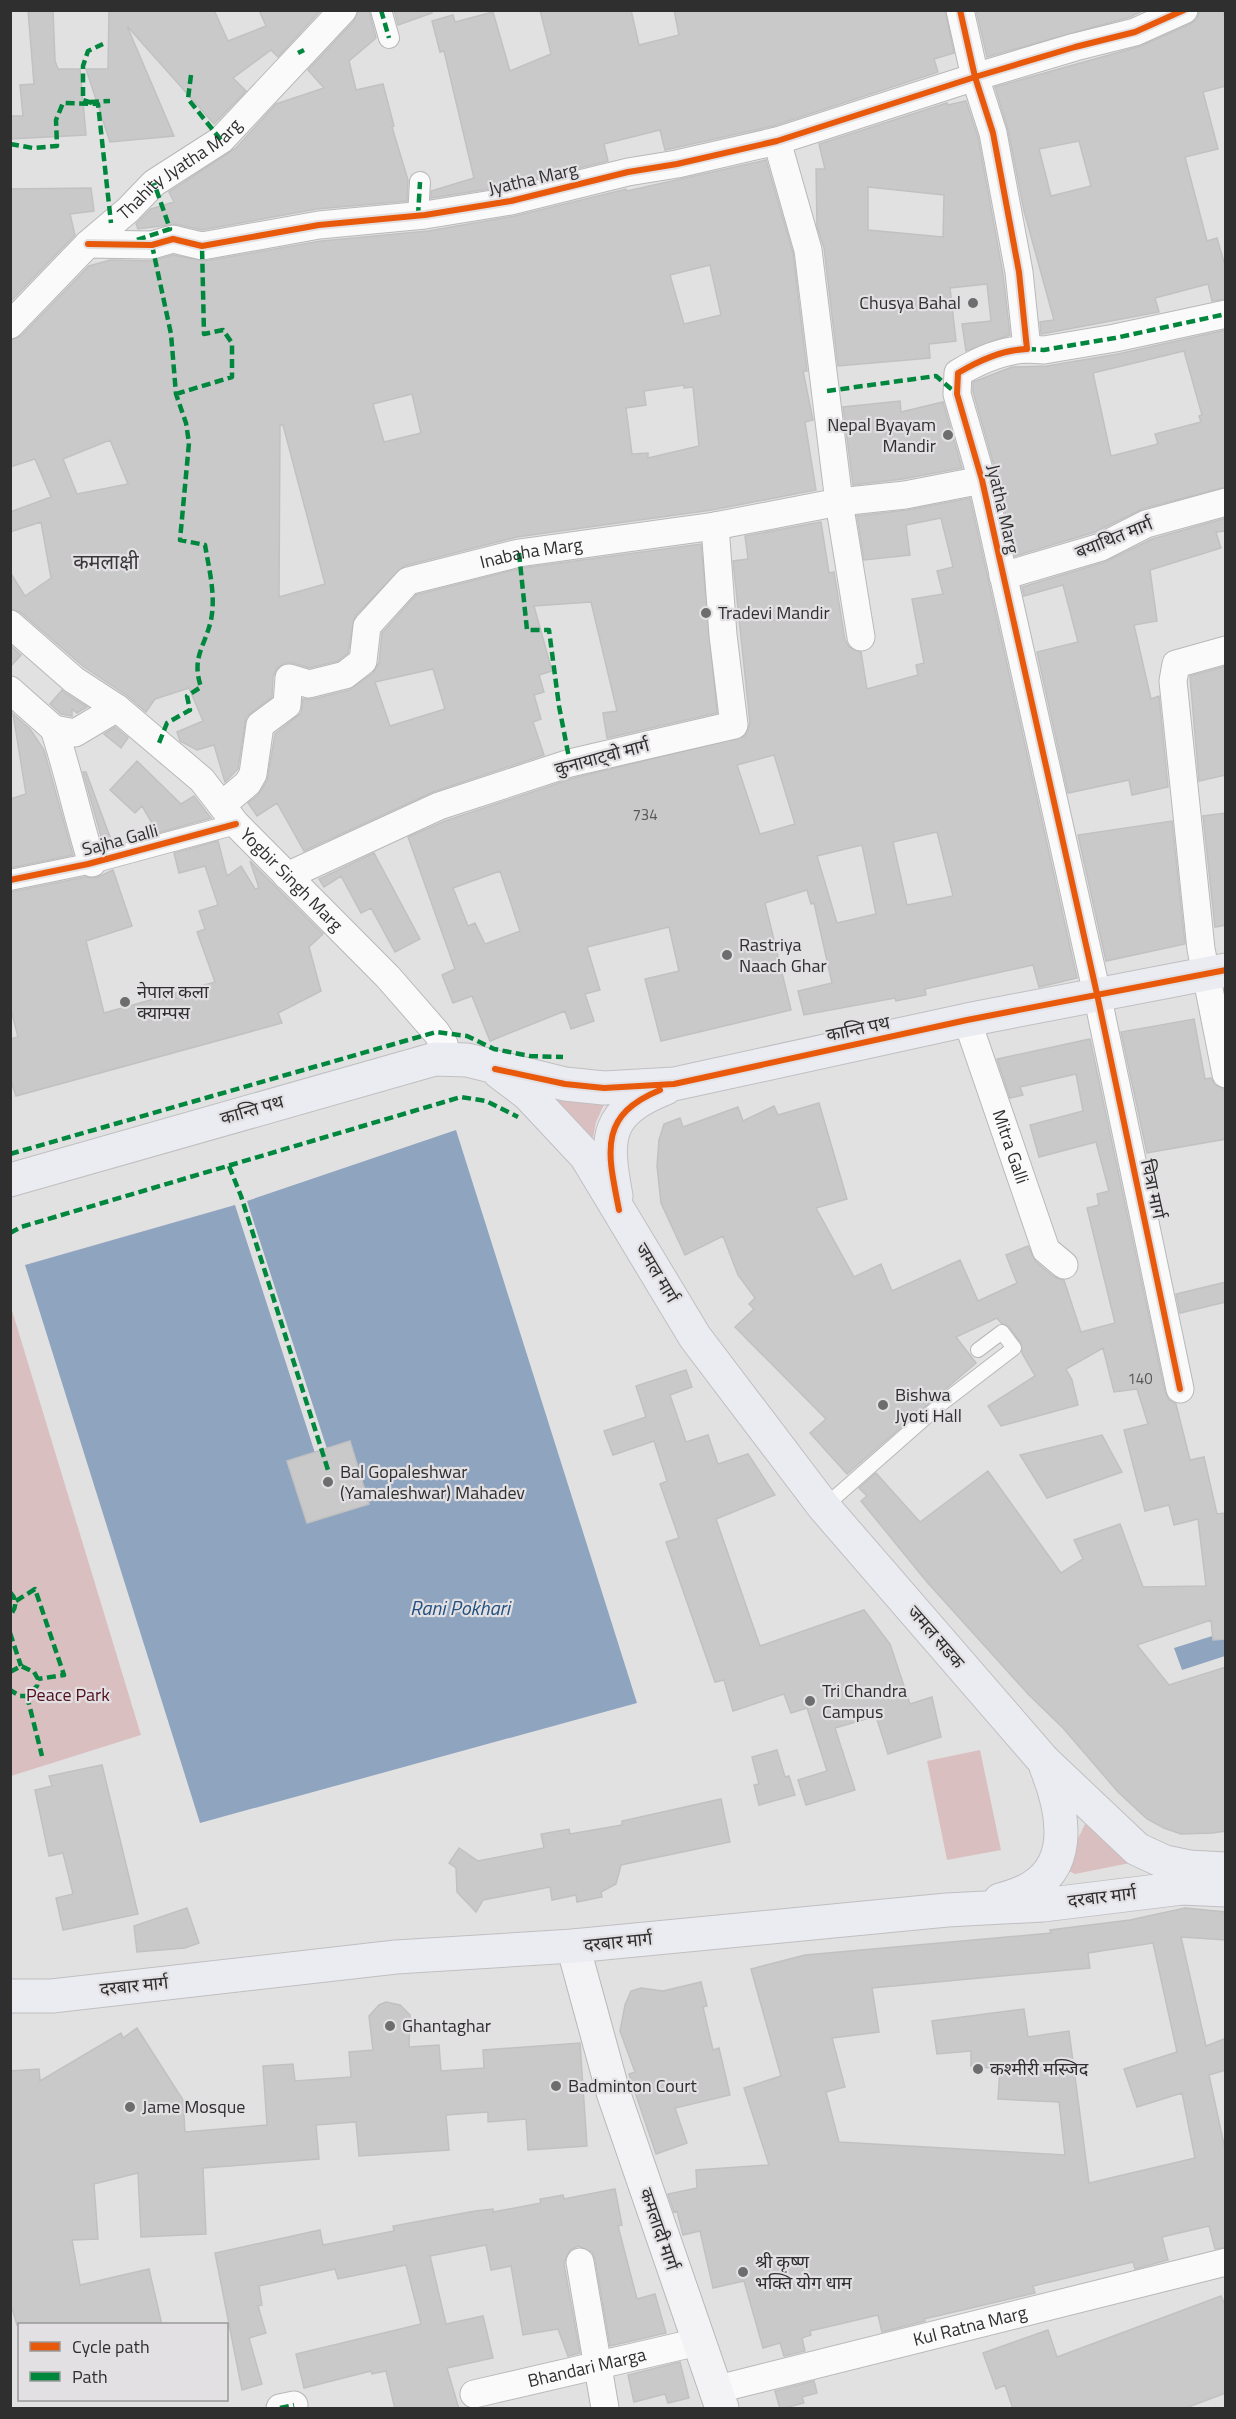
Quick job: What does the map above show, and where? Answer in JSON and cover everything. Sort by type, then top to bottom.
[{"type":"main road","name":"कान्ति पथ","points":[[10,1180],[422,1061],[447,1058],[565,1084],[604,1088],[674,1084],[967,1020],[1215,971]]},
{"type":"main road","name":"कान्ति पथ","points":[[495,1069],[528,1094],[586,1156],[619,1210]]},
{"type":"main road","points":[[619,1210],[609,1160],[610,1137],[620,1118],[637,1100],[674,1084]]},
{"type":"main road","name":"जमल मार्ग","points":[[619,1210],[695,1337]]},
{"type":"main road","name":"जमल सडक","points":[[695,1337],[824,1507],[1044,1761],[1137,1849],[1165,1862],[1189,1867],[1226,1869]]},
{"type":"main road","points":[[973,1910],[1036,1886],[1049,1872],[1057,1855],[1062,1834],[1060,1811],[1044,1761]]},
{"type":"main road","name":"दरबार मार्ग","points":[[10,1996],[52,1996],[396,1957],[573,1946],[1043,1905],[1182,1888],[1226,1890]]},
{"type":"main road","name":"कमलादी मार्ग","points":[[573,1946],[613,2092],[718,2399]]},
{"type":"street","name":"Thahity Jyatha Marg","points":[[10,325],[88,244],[128,210],[154,183],[221,140],[343,10]]},
{"type":"street","points":[[381,10],[389,38]]},
{"type":"street","points":[[960,10],[975,77],[993,133],[1019,272],[1027,349],[1044,350],[1115,338],[1226,314]]},
{"type":"street","name":"Jyatha Marg","points":[[88,244],[152,245],[173,238],[202,246],[319,225],[418,216],[511,201],[628,172],[677,164],[777,141],[975,77],[1075,47],[1135,32],[1184,10]]},
{"type":"street","points":[[777,141],[808,250],[839,502],[861,637]]},
{"type":"street","points":[[418,216],[420,182]]},
{"type":"street","name":"Jyatha Marg","points":[[1027,349],[1009,350],[974,363],[958,373],[957,394],[982,480],[1097,994]]},
{"type":"street","name":"Inabaha Marg","points":[[229,815],[253,774],[260,725],[287,705],[289,678],[309,684],[345,675],[363,661],[367,626],[408,581],[519,553],[715,526],[839,502],[905,495],[982,480]]},
{"type":"street","name":"बयाथित मार्ग","points":[[1003,576],[1101,547],[1146,524],[1226,502]]},
{"type":"street","name":"कुनायाट्वो मार्ग","points":[[287,876],[439,806],[570,763],[734,725],[723,635],[715,526]]},
{"type":"street","name":"Yogbir Singh Marg","points":[[10,624],[74,680],[117,708],[202,780],[229,815],[395,985],[436,1032],[444,1044],[447,1058]]},
{"type":"street","points":[[1226,650],[1176,664],[1173,681],[1215,971],[1226,1074]]},
{"type":"street","points":[[10,690],[54,729],[69,774],[79,823],[92,863]]},
{"type":"street","points":[[54,729],[75,733],[117,708]]},
{"type":"street","name":"Sajha Galli","points":[[10,880],[92,863],[229,815]]},
{"type":"street","name":"चित्रा मार्ग","points":[[1097,994],[1180,1389]]},
{"type":"street","name":"Mitra Galli","points":[[967,1020],[1046,1250],[1064,1265]]},
{"type":"street","points":[[580,2262],[605,2409]]},
{"type":"street","name":"Kul Ratna Marg","points":[[718,2399],[1226,2262]]},
{"type":"street","name":"Bhandari Marga","points":[[474,2394],[698,2342]]},
{"type":"lane","points":[[824,1507],[941,1404],[1014,1348],[1002,1332],[978,1350]]},
{"type":"green space","points":[[559,1098],[607,1098],[596,1122],[592,1143],[558,1104]]},
{"type":"green space","name":"Peace Park","points":[[11,1307],[141,1735],[10,1776]]},
{"type":"green space","points":[[980,1750],[1001,1850],[947,1860],[927,1761]]},
{"type":"green space","points":[[1086,1822],[1130,1863],[1075,1874],[1067,1870],[1070,1855]]},
{"type":"water","name":"Rani Pokhari","points":[[456,1130],[637,1703],[200,1823],[25,1265],[235,1205],[315,1453],[287,1461],[307,1522],[369,1504],[350,1442],[327,1449],[247,1201]]},
{"type":"water","points":[[1225,1632],[1225,1656],[1182,1670],[1174,1648]]},
{"type":"building","points":[[28,10],[53,10],[55,61],[58,69],[80,69],[86,135],[10,139],[10,116],[23,116],[20,85],[34,84]]},
{"type":"building","points":[[109,10],[214,10],[228,41],[266,26],[259,10],[321,10],[278,57],[271,50],[233,78],[246,91],[214,124],[127,26],[174,136],[110,142],[86,69],[108,69]]},
{"type":"building","points":[[358,10],[369,10],[376,38],[349,61],[356,90],[383,84],[394,126],[392,127],[408,180],[407,201],[317,209],[202,230],[176,224],[138,229],[136,224],[151,209],[174,202],[169,192],[236,148],[276,104],[324,88],[308,70],[354,21]]},
{"type":"building","points":[[394,10],[432,10],[432,13],[398,25]]},
{"type":"building","points":[[540,10],[631,10],[639,45],[679,35],[674,10],[945,10],[954,53],[934,59],[938,72],[773,126],[665,150],[660,130],[604,144],[608,161],[508,186],[431,198],[431,191],[474,178],[444,51],[440,52],[432,21],[453,15],[455,22],[493,12],[510,71],[551,54]]},
{"type":"building","points":[[976,10],[1144,10],[1130,17],[987,57]]},
{"type":"building","points":[[1200,10],[1222,10],[1226,21],[1226,86],[1203,92],[1218,149],[1185,157],[1207,241],[1217,238],[1226,269],[1226,299],[1212,301],[1208,284],[1155,298],[1159,312],[1041,334],[1040,322],[1054,320],[1024,211],[1008,130],[995,87],[1141,46],[1197,19]],"holes":[[[1079,141],[1091,186],[1051,196],[1039,149]]]},
{"type":"building","points":[[966,101],[978,137],[1003,274],[1010,335],[966,351],[962,324],[991,321],[987,284],[950,288],[956,341],[929,344],[930,358],[838,366],[824,248],[817,226],[816,169],[825,169],[819,144],[947,103],[948,105]],"holes":[[[868,187],[944,195],[943,237],[868,230]]]},
{"type":"building","points":[[766,160],[793,253],[807,371],[803,371],[813,420],[805,422],[816,490],[712,510],[517,537],[404,566],[355,616],[348,653],[338,661],[309,668],[285,663],[277,668],[273,677],[272,697],[246,717],[238,769],[225,782],[214,745],[197,750],[180,741],[177,732],[203,721],[189,688],[155,699],[146,712],[126,695],[84,667],[20,612],[10,609],[10,572],[25,596],[51,578],[41,522],[10,532],[10,512],[51,497],[35,459],[10,467],[10,340],[21,336],[89,266],[110,260],[152,261],[173,255],[205,261],[321,241],[428,231],[515,216],[626,189],[627,191]],"holes":[[[710,265],[721,315],[684,324],[670,275]],[[684,385],[684,388],[693,387],[699,446],[648,458],[648,453],[632,454],[626,408],[646,405],[644,391]],[[412,394],[421,433],[384,442],[373,404]],[[280,425],[283,425],[325,584],[279,597]],[[110,440],[128,484],[77,494],[63,459]]]},
{"type":"building","points":[[91,188],[94,211],[70,214],[75,235],[10,302],[10,189]]},
{"type":"building","points":[[1226,330],[1226,487],[1142,509],[1095,532],[1015,556],[997,476],[973,392],[973,382],[1012,367],[1047,366],[1118,354]],"holes":[[[1184,351],[1202,415],[1199,416],[1201,422],[1155,434],[1158,444],[1111,456],[1093,373]]]},
{"type":"building","points":[[900,401],[901,412],[943,402],[962,468],[853,485],[843,407]]},
{"type":"building","points":[[970,498],[1077,978],[1039,987],[1033,965],[925,989],[926,995],[896,1001],[895,998],[804,1015],[798,991],[832,983],[814,903],[811,904],[807,890],[765,903],[791,1010],[661,1041],[645,979],[679,971],[669,927],[587,947],[600,990],[585,994],[594,1021],[571,1029],[565,1011],[490,1041],[472,996],[453,1003],[442,975],[455,969],[408,837],[445,821],[574,778],[745,736],[750,723],[733,561],[748,559],[745,536],[821,522],[829,573],[834,572],[845,640],[849,647],[861,652],[867,689],[918,675],[916,665],[924,663],[912,599],[943,594],[937,571],[953,567],[941,518],[906,525],[910,555],[864,560],[857,516],[908,510]],"holes":[[[774,755],[795,824],[760,834],[737,765]],[[937,832],[953,896],[907,905],[893,842]],[[862,845],[876,914],[837,923],[817,856]],[[500,871],[520,931],[485,944],[475,923],[468,926],[453,888]]]},
{"type":"building","points":[[1226,518],[1226,531],[1216,532],[1221,548],[1150,570],[1157,621],[1134,625],[1151,699],[1159,696],[1168,787],[1132,795],[1129,780],[1068,793],[1037,652],[1078,642],[1063,585],[1024,596],[1022,587],[1105,562],[1152,539]]},
{"type":"building","points":[[701,544],[717,713],[607,738],[603,713],[617,711],[591,602],[534,606],[552,671],[539,675],[544,692],[534,695],[541,719],[533,722],[544,755],[433,792],[304,851],[277,803],[257,816],[248,803],[258,795],[267,781],[275,734],[301,713],[303,699],[313,699],[349,690],[373,673],[379,663],[382,633],[416,595],[522,568]],"holes":[[[433,669],[445,709],[390,726],[375,682]]]},
{"type":"building","points":[[10,645],[21,655],[10,667]]},
{"type":"building","points":[[1226,666],[1226,775],[1199,781],[1190,676]]},
{"type":"building","points":[[62,690],[87,707],[77,713],[72,709],[72,716],[61,714],[50,704]]},
{"type":"building","points":[[13,714],[30,729],[44,750],[73,855],[10,868],[10,799],[26,794]]},
{"type":"building","points":[[115,727],[128,738],[121,748],[104,734]]},
{"type":"building","points":[[137,761],[181,804],[194,796],[211,818],[158,833],[142,806],[135,813],[110,790]]},
{"type":"building","points":[[83,772],[86,772],[113,845],[104,847]]},
{"type":"building","points":[[1226,813],[1226,925],[1215,927],[1203,816]]},
{"type":"building","points":[[1172,821],[1185,944],[1106,961],[1078,835]]},
{"type":"building","points":[[218,841],[227,876],[241,866],[255,889],[259,888],[250,861],[323,934],[309,947],[321,991],[278,1013],[282,1023],[16,1096],[10,1078],[10,1039],[18,1037],[10,1006],[10,892],[85,877],[96,878],[113,870],[132,926],[86,941],[104,1013],[215,982],[197,932],[205,929],[199,911],[218,905],[205,866],[179,873],[174,853]]},
{"type":"building","points":[[374,853],[420,939],[395,952],[371,908],[361,913],[341,876],[324,887],[319,879]]},
{"type":"building","points":[[1194,1019],[1205,1079],[1211,1078],[1215,1085],[1226,1089],[1226,1139],[1147,1153],[1121,1032]]},
{"type":"building","points":[[1090,1039],[1165,1392],[1169,1400],[1176,1404],[1190,1460],[1204,1457],[1217,1514],[1226,1513],[1226,1639],[1213,1640],[1211,1620],[1137,1645],[1169,1685],[1226,1667],[1226,1831],[1181,1834],[1147,1819],[1118,1792],[1063,1728],[1029,1695],[927,1582],[861,1501],[867,1496],[859,1488],[876,1473],[920,1522],[988,1471],[1061,1573],[1083,1559],[1074,1540],[1120,1524],[1143,1587],[1206,1586],[1198,1519],[1174,1525],[1169,1505],[1145,1511],[1124,1430],[1148,1424],[1137,1389],[1114,1392],[1103,1348],[1066,1369],[1072,1380],[1078,1405],[1001,1426],[988,1406],[1035,1376],[1022,1353],[1021,1343],[1009,1327],[997,1318],[956,1337],[976,1363],[847,1474],[810,1433],[826,1419],[735,1327],[754,1309],[749,1304],[755,1298],[738,1275],[723,1236],[685,1255],[661,1203],[657,1166],[659,1140],[664,1124],[680,1118],[683,1127],[738,1107],[743,1121],[774,1106],[778,1115],[819,1103],[847,1199],[816,1208],[854,1277],[881,1264],[892,1291],[960,1260],[978,1301],[1017,1283],[1006,1255],[1028,1246],[1036,1262],[1054,1277],[1064,1280],[1081,1332],[1115,1323],[1087,1208],[1099,1205],[1097,1194],[1109,1191],[1096,1142],[1039,1157],[1030,1125],[1083,1111],[1076,1074],[1020,1087],[1023,1095],[1010,1098],[997,1059]]},
{"type":"building","points":[[1226,1282],[1226,1302],[1180,1313],[1176,1294]]},
{"type":"building","points":[[686,1370],[692,1387],[670,1395],[686,1442],[708,1435],[718,1464],[748,1454],[775,1495],[716,1519],[760,1646],[864,1610],[890,1644],[910,1704],[932,1697],[941,1737],[888,1754],[876,1716],[835,1728],[855,1790],[806,1805],[798,1780],[827,1771],[807,1708],[791,1713],[784,1694],[733,1711],[724,1680],[715,1682],[666,1542],[679,1538],[660,1484],[667,1481],[654,1441],[613,1455],[604,1431],[646,1417],[636,1386]]},
{"type":"building","points":[[1102,1435],[1122,1472],[1047,1498],[1020,1455]]},
{"type":"building","name":"Bal Gopaleshwar (Yamaleshwar) Mahadev","points":[[350,1441],[369,1504],[307,1523],[287,1461]]},
{"type":"building","points":[[777,1750],[785,1777],[789,1776],[795,1795],[759,1805],[754,1785],[759,1784],[752,1757]]},
{"type":"building","points":[[102,1765],[138,1914],[63,1930],[56,1898],[73,1894],[63,1853],[49,1856],[35,1790],[52,1786],[49,1776]]},
{"type":"building","points":[[721,1799],[730,1842],[621,1865],[616,1884],[601,1892],[602,1897],[577,1902],[576,1895],[552,1900],[550,1887],[483,1900],[476,1912],[457,1892],[456,1868],[449,1863],[459,1848],[478,1861],[544,1848],[541,1834],[569,1829],[570,1834],[622,1825],[622,1821]]},
{"type":"building","points":[[187,1908],[199,1943],[185,1948],[137,1952],[134,1926]]},
{"type":"building","points":[[1185,1908],[1226,1912],[1226,1940],[1181,1937],[1206,2046],[1226,2038],[1226,2070],[1209,2075],[1226,2154],[1226,2247],[1215,2249],[1209,2226],[1162,2237],[1168,2260],[1135,2269],[1133,2262],[1033,2286],[1035,2293],[924,2319],[925,2321],[882,2332],[878,2315],[810,2331],[811,2335],[802,2338],[805,2351],[784,2356],[780,2343],[763,2348],[744,2281],[713,2288],[700,2231],[683,2235],[677,2211],[674,2212],[668,2194],[697,2188],[696,2170],[769,2165],[744,2088],[781,2076],[751,1969],[805,1955],[1051,1933],[1050,1930],[1130,1920]],"holes":[[[1153,1943],[1177,2052],[1124,2069],[1137,2107],[1182,2093],[1195,2158],[1089,2183],[1069,2031],[1028,2037],[1024,2009],[932,2021],[937,2054],[971,2051],[971,2066],[1000,2069],[998,2099],[1059,2102],[1065,2155],[839,2142],[826,2092],[845,2087],[832,2038],[879,2032],[872,1988],[1090,1968],[1088,1953]]]},
{"type":"building","points":[[701,1982],[707,2006],[703,2007],[713,2050],[719,2048],[730,2095],[675,2108],[687,2143],[656,2154],[629,2074],[635,2072],[620,2031],[625,2005],[631,1991],[641,1988],[663,1991]]},
{"type":"building","points":[[386,2002],[400,2005],[410,2015],[409,2047],[439,2045],[441,2071],[484,2068],[483,2050],[580,2043],[587,2146],[528,2150],[526,2119],[488,2122],[488,2112],[446,2115],[449,2150],[359,2156],[356,2122],[316,2125],[319,2159],[203,2168],[206,2234],[141,2237],[138,2173],[94,2184],[98,2239],[72,2240],[80,2285],[149,2269],[162,2323],[18,2323],[17,2325],[10,2302],[10,2071],[39,2069],[40,2081],[121,2033],[123,2038],[137,2028],[183,2100],[185,2132],[267,2125],[263,2066],[293,2064],[295,2081],[351,2077],[349,2052],[373,2050],[369,2016],[379,2005]]},
{"type":"building","points":[[615,2189],[622,2225],[618,2226],[637,2299],[655,2294],[666,2333],[610,2346],[595,2259],[592,2252],[578,2246],[570,2250],[564,2264],[580,2353],[568,2356],[558,2329],[523,2335],[511,2266],[491,2270],[486,2245],[430,2256],[446,2324],[483,2316],[493,2358],[447,2368],[459,2409],[395,2409],[386,2371],[372,2374],[371,2371],[304,2388],[296,2354],[421,2324],[406,2265],[338,2279],[335,2269],[259,2286],[262,2305],[258,2306],[266,2333],[249,2338],[262,2384],[242,2390],[215,2253],[320,2230],[323,2245],[394,2231],[393,2226],[475,2211],[493,2209],[493,2212],[541,2203],[540,2199],[563,2195],[564,2199]]},
{"type":"building","points":[[1221,2296],[1226,2307],[1226,2393],[1183,2409],[1013,2409],[1005,2385],[996,2389],[983,2353],[1048,2330],[1057,2357]]},
{"type":"building","points":[[680,2362],[689,2398],[668,2403],[665,2394],[634,2402],[628,2375]]},
{"type":"building","points":[[814,2381],[817,2393],[802,2397],[804,2403],[780,2409],[775,2391]]},
{"type":"marked path","points":[[381,10],[389,38]]},
{"type":"marked path","points":[[92,103],[83,100],[83,66],[88,51],[103,44]]},
{"type":"marked path","points":[[298,53],[304,50]]},
{"type":"marked path","points":[[191,75],[188,99],[221,140]]},
{"type":"marked path","points":[[90,102],[110,101]]},
{"type":"marked path","points":[[10,144],[33,148],[57,146],[56,120],[63,103],[98,104],[111,223]]},
{"type":"marked path","points":[[418,216],[420,182]]},
{"type":"marked path","points":[[137,240],[170,229],[154,183]]},
{"type":"marked path","points":[[152,245],[171,334],[176,394],[186,423],[189,443],[180,540],[205,545],[213,601],[211,620],[198,660],[198,677],[201,687],[187,696],[190,710],[167,723],[159,743]]},
{"type":"marked path","points":[[176,394],[232,377],[232,343],[223,330],[204,334],[202,246]]},
{"type":"marked path","points":[[1027,349],[1044,350],[1115,338],[1226,314]]},
{"type":"marked path","points":[[827,391],[936,376],[957,394]]},
{"type":"marked path","points":[[519,553],[527,630],[549,630],[559,706],[570,763]]},
{"type":"marked path","points":[[10,1154],[436,1032],[467,1036],[494,1049],[530,1056],[563,1057]]},
{"type":"marked path","points":[[10,1233],[21,1227],[461,1097],[486,1101],[518,1117]]},
{"type":"marked path","points":[[229,1166],[241,1196],[328,1470]]},
{"type":"marked path","points":[[16,1601],[35,1589],[64,1675],[38,1679]]},
{"type":"marked path","points":[[10,1592],[15,1604],[10,1615]]},
{"type":"marked path","points":[[10,1633],[21,1666]]},
{"type":"marked path","points":[[10,1672],[21,1666],[34,1672],[38,1679],[37,1686],[27,1696],[20,1696],[10,1690]]},
{"type":"marked path","points":[[27,1696],[42,1756]]},
{"type":"marked path","points":[[280,2408],[294,2405]]},
{"type":"cycle path","points":[[960,10],[975,77],[993,133],[1019,272],[1027,349],[991,356],[958,373],[957,394],[982,480],[1097,994],[1180,1389]]},
{"type":"cycle path","points":[[88,244],[152,245],[173,239],[202,246],[319,225],[425,215],[511,201],[628,172],[677,164],[777,141],[975,77],[1075,47],[1135,32],[1184,10]]},
{"type":"cycle path","points":[[10,880],[88,864],[236,824]]},
{"type":"cycle path","points":[[495,1069],[565,1084],[604,1088],[674,1084],[967,1020],[1226,970]]},
{"type":"cycle path","points":[[619,1210],[611,1154],[616,1124],[625,1112],[640,1100],[660,1090]]},
{"type":"place","name":"Chusya Bahal","points":[[973,303]]},
{"type":"place","name":"Nepal Byayam Mandir","points":[[948,435]]},
{"type":"place","name":"Tradevi Mandir","points":[[706,613]]},
{"type":"place","name":"Rastriya Naach Ghar","points":[[727,955]]},
{"type":"place","name":"नेपाल कला क्याम्पस","points":[[125,1002]]},
{"type":"place","name":"Bishwa Jyoti Hall","points":[[883,1405]]},
{"type":"place","name":"Bal Gopaleshwar (Yamaleshwar) Mahadev","points":[[328,1482]]},
{"type":"place","name":"Tri Chandra Campus","points":[[810,1701]]},
{"type":"place","name":"Ghantaghar","points":[[390,2026]]},
{"type":"place","name":"कश्मीरी मस्जिद","points":[[978,2069]]},
{"type":"place","name":"Badminton Court","points":[[556,2086]]},
{"type":"place","name":"Jame Mosque","points":[[130,2107]]},
{"type":"place","name":"श्री कृष्ण भक्ति योग धाम","points":[[743,2272]]},
{"type":"district","name":"कमलाक्षी","points":[[106,562]]}]
